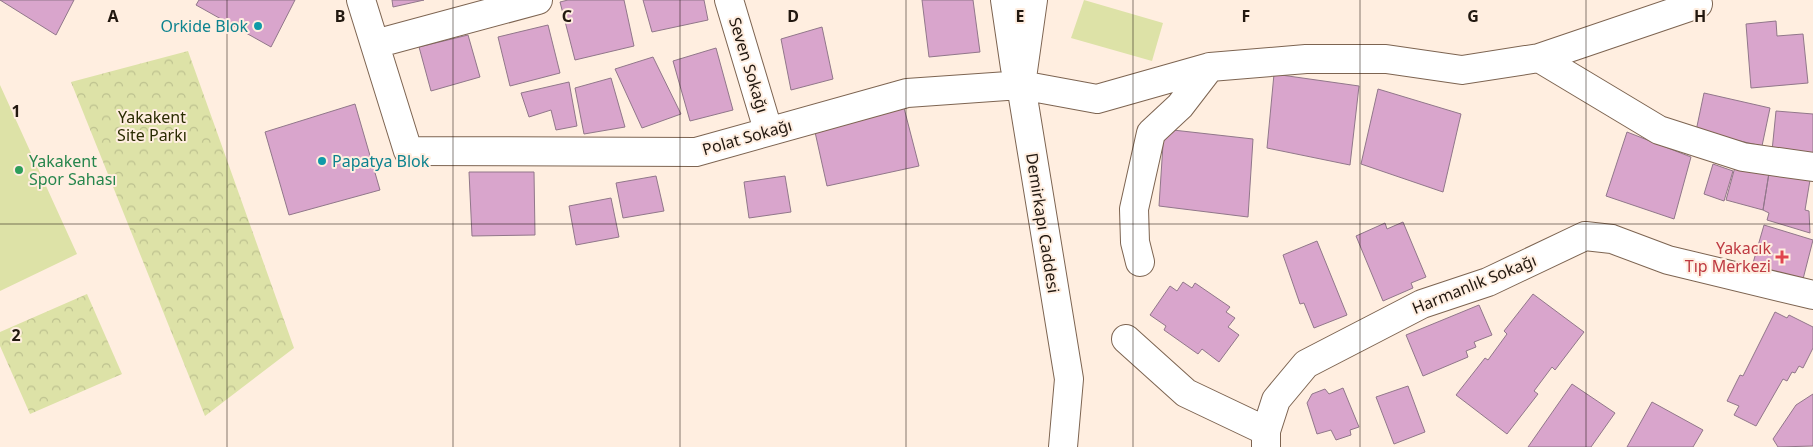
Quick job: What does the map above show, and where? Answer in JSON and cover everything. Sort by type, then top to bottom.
[{"type":"street","points":[[361,0],[375,44],[538,0]]},
{"type":"street","name":"Seven Sokağı","points":[[729,0],[768,130]]},
{"type":"street","points":[[1005,0],[1013,63],[1021,85]]},
{"type":"street","name":"Demirkapı Caddesi","points":[[1033,0],[1021,85],[1069,379],[1063,447]]},
{"type":"street","name":"Polat Sokağı","points":[[375,44],[408,151],[696,152],[768,130],[907,93],[1021,85],[1097,99],[1210,67],[1306,59],[1386,59],[1462,70],[1539,58],[1698,4]]},
{"type":"street","points":[[1539,58],[1659,130],[1743,157],[1813,167]]},
{"type":"street","points":[[1140,262],[1135,242],[1134,210],[1151,133],[1180,106],[1210,67]]},
{"type":"street","name":"Harmanlık Sokağı","points":[[1126,339],[1186,393],[1266,439],[1276,400],[1306,364],[1422,304],[1488,282],[1585,236],[1612,239],[1668,260],[1813,295]]},
{"type":"green space","points":[[1084,0],[1163,23],[1152,61],[1071,38]]},
{"type":"green space","name":"Yakakent Site Parkı","points":[[188,51],[294,348],[205,416],[71,82]]},
{"type":"green space","name":"Yakakent Spor Sahası","points":[[0,85],[77,254],[0,291]]},
{"type":"green space","points":[[87,294],[122,374],[30,414],[0,346],[0,332]]},
{"type":"building","points":[[0,0],[74,0],[56,35]]},
{"type":"building","name":"Orkide Blok","points":[[199,0],[295,0],[271,47],[196,5]]},
{"type":"building","points":[[392,0],[424,0],[393,7]]},
{"type":"building","points":[[568,0],[624,0],[634,46],[575,60],[560,2]]},
{"type":"building","points":[[643,0],[704,0],[708,20],[652,32]]},
{"type":"building","points":[[922,0],[973,0],[980,52],[929,57]]},
{"type":"building","points":[[1776,21],[1777,36],[1803,34],[1808,83],[1751,88],[1746,24]]},
{"type":"building","points":[[548,25],[560,73],[510,86],[498,37]]},
{"type":"building","points":[[822,27],[833,79],[791,90],[781,39]]},
{"type":"building","points":[[468,35],[480,77],[431,91],[419,47]]},
{"type":"building","points":[[716,48],[733,110],[690,121],[673,61]]},
{"type":"building","points":[[653,57],[681,114],[642,128],[615,69]]},
{"type":"building","points":[[1274,74],[1359,86],[1350,165],[1267,148]]},
{"type":"building","points":[[611,78],[625,127],[584,134],[575,88]]},
{"type":"building","points":[[569,82],[577,126],[556,130],[551,110],[529,117],[521,93]]},
{"type":"building","points":[[1378,89],[1461,114],[1443,192],[1361,164]]},
{"type":"building","points":[[1704,93],[1770,108],[1762,146],[1696,131]]},
{"type":"building","name":"Papatya Blok","points":[[355,104],[380,190],[289,215],[265,132]]},
{"type":"building","points":[[904,108],[919,166],[827,186],[815,132]]},
{"type":"building","points":[[1776,111],[1813,114],[1813,165],[1771,161]]},
{"type":"building","points":[[1164,129],[1253,139],[1248,217],[1159,206]]},
{"type":"building","points":[[1627,132],[1691,157],[1674,219],[1606,196]]},
{"type":"building","points":[[1713,164],[1733,171],[1724,201],[1704,194]]},
{"type":"building","points":[[1735,167],[1769,173],[1763,210],[1726,200]]},
{"type":"building","points":[[469,172],[534,172],[535,235],[472,236]]},
{"type":"building","points":[[1769,173],[1810,180],[1805,210],[1809,211],[1810,233],[1767,220],[1769,213],[1763,210]]},
{"type":"building","points":[[656,176],[664,211],[623,218],[616,183]]},
{"type":"building","points":[[785,176],[791,212],[749,218],[744,182]]},
{"type":"building","points":[[611,198],[619,237],[576,245],[569,206]]},
{"type":"building","points":[[1403,222],[1426,277],[1411,283],[1413,288],[1383,301],[1356,236],[1385,223],[1387,229]]},
{"type":"building","name":"Yakacık Tıp Merkezi","points":[[1764,225],[1813,240],[1802,283],[1751,270]]},
{"type":"building","points":[[1317,241],[1347,315],[1314,328],[1304,303],[1300,304],[1283,255]]},
{"type":"building","points":[[1183,282],[1192,288],[1195,283],[1230,307],[1226,312],[1235,318],[1228,327],[1239,335],[1219,362],[1202,349],[1198,354],[1164,330],[1166,326],[1150,315],[1170,286],[1177,291]]},
{"type":"building","points":[[1533,294],[1584,332],[1555,370],[1552,367],[1534,391],[1538,394],[1507,434],[1456,395],[1485,358],[1488,360],[1507,334],[1504,331]]},
{"type":"building","points":[[1479,305],[1492,335],[1474,342],[1476,347],[1466,351],[1468,357],[1423,376],[1406,335]]},
{"type":"building","points":[[1775,312],[1787,318],[1789,315],[1813,327],[1813,348],[1803,368],[1799,366],[1795,373],[1792,372],[1787,381],[1783,379],[1756,426],[1734,415],[1739,406],[1727,401],[1740,375],[1743,376]]},
{"type":"building","points":[[1572,384],[1615,413],[1591,447],[1528,447]]},
{"type":"building","points":[[1408,386],[1425,432],[1394,444],[1376,397]]},
{"type":"building","points":[[1343,388],[1359,427],[1350,430],[1351,435],[1336,440],[1331,430],[1317,434],[1307,403],[1312,394],[1325,389],[1329,394]]},
{"type":"building","points":[[1813,394],[1813,446],[1778,447],[1773,439],[1796,405]]},
{"type":"building","points":[[1652,402],[1703,430],[1693,447],[1627,447]]},
{"type":"place","name":"Orkide Blok","points":[[258,26]]},
{"type":"place","name":"Papatya Blok","points":[[322,161]]},
{"type":"place","name":"Yakakent Spor Sahası","points":[[19,170]]},
{"type":"place","name":"Yakacık Tıp Merkezi","points":[[1782,257]]}]
